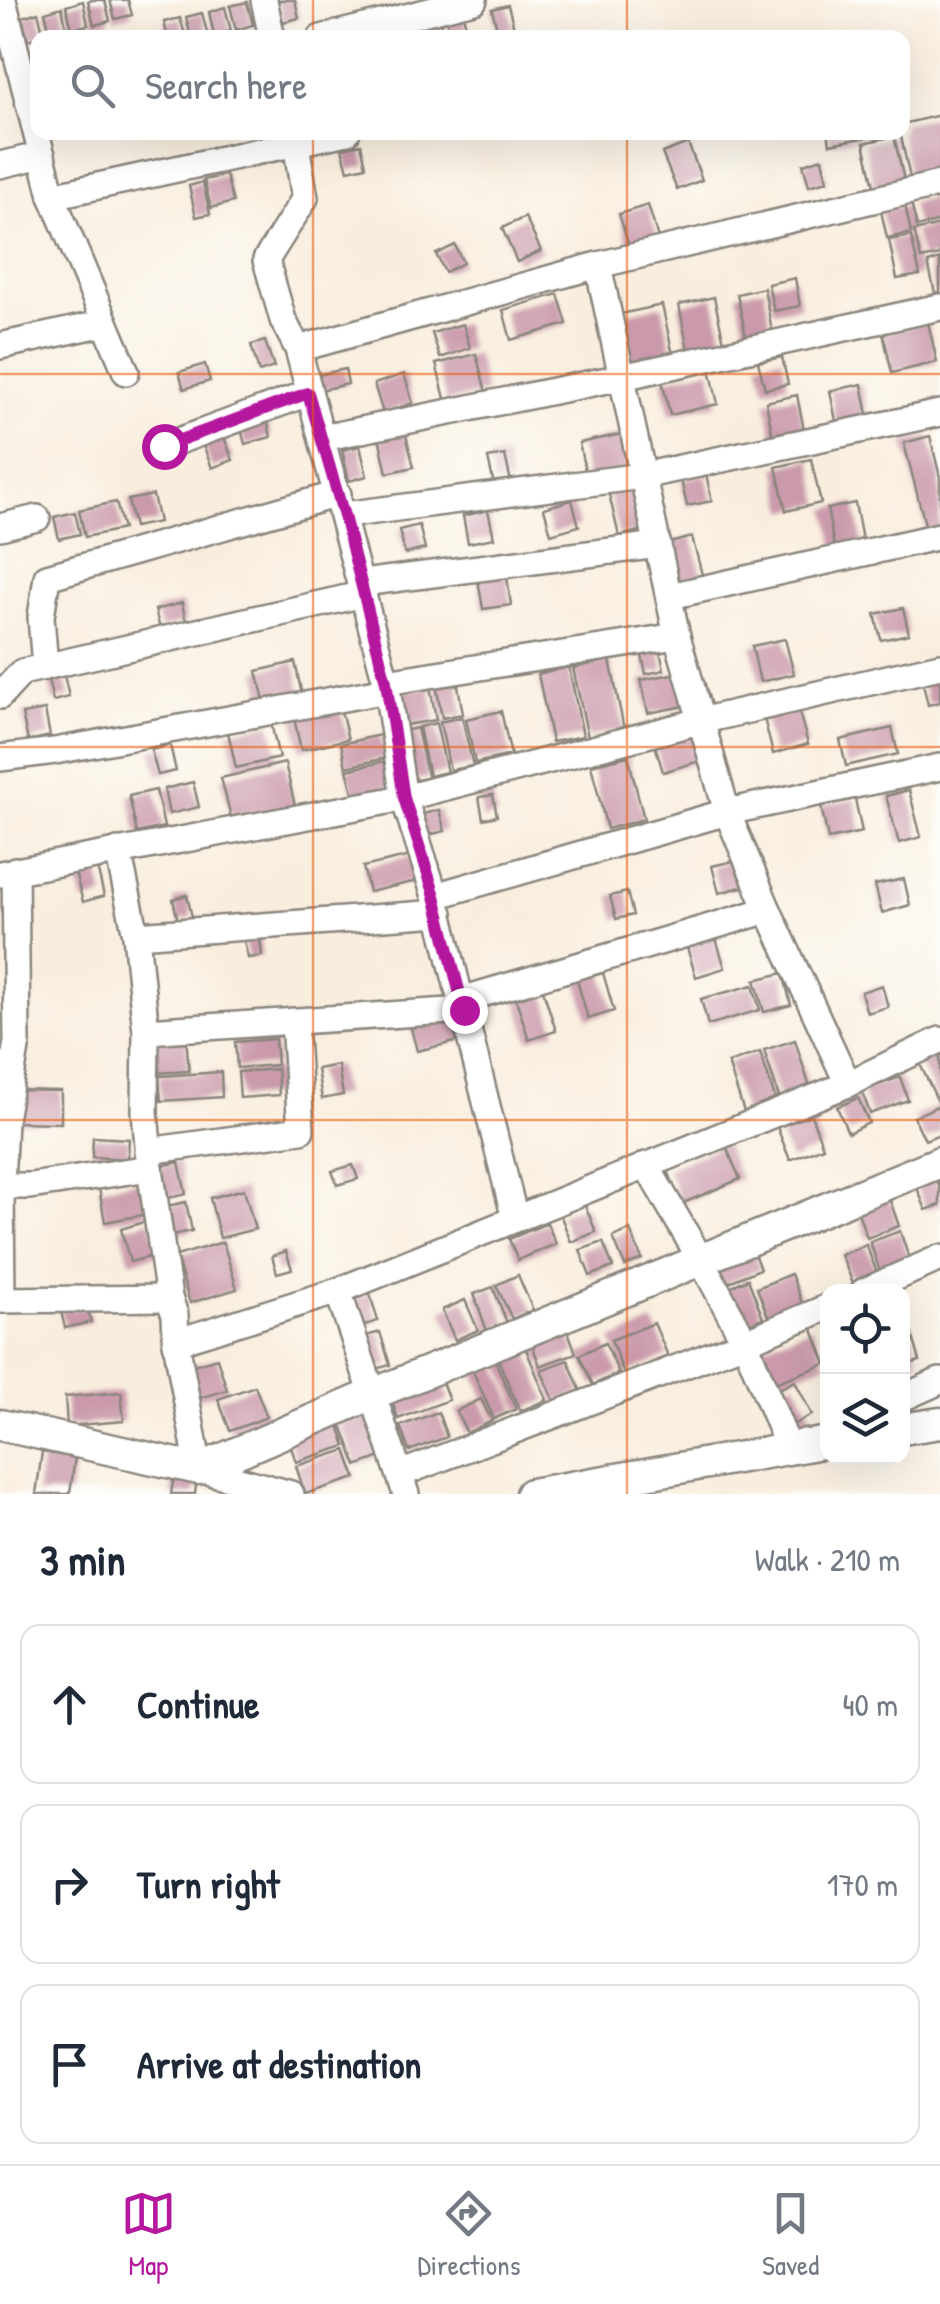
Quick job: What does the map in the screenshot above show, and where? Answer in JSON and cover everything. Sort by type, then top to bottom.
[{"type":"street","points":[[264,0],[270,30]]},
{"type":"street","points":[[353,30],[474,0]]},
{"type":"street","points":[[5,1],[30,90]]},
{"type":"street","points":[[40,140],[52,196],[126,372]]},
{"type":"street","points":[[52,196],[287,140]]},
{"type":"street","points":[[295,140],[304,198],[266,260],[283,320],[298,349],[363,589],[387,686],[404,798],[437,905],[515,1219]]},
{"type":"street","points":[[0,165],[42,155]]},
{"type":"street","points":[[298,349],[598,265],[940,184]]},
{"type":"street","points":[[598,265],[677,636],[726,812],[848,1084]]},
{"type":"street","points":[[322,438],[940,307]]},
{"type":"street","points":[[0,346],[105,323]]},
{"type":"street","points":[[164,446],[308,393]]},
{"type":"street","points":[[45,667],[40,617],[47,577],[341,505],[642,476],[940,413]]},
{"type":"street","points":[[0,527],[37,518]]},
{"type":"street","points":[[670,596],[940,536]]},
{"type":"street","points":[[0,696],[22,672],[363,589],[658,545]]},
{"type":"street","points":[[0,758],[677,636]]},
{"type":"street","points":[[169,1298],[1,1300],[4,1120],[17,1042],[8,872],[404,798],[700,720],[940,666]]},
{"type":"street","points":[[136,935],[437,905],[726,812],[940,767]]},
{"type":"street","points":[[118,851],[136,935],[146,1031],[144,1112],[149,1159],[199,1469]]},
{"type":"street","points":[[146,1031],[462,1005],[768,910]]},
{"type":"street","points":[[0,1186],[30,1186],[301,1130],[294,1021]]},
{"type":"street","points":[[176,1342],[338,1292],[848,1084],[940,1040]]},
{"type":"street","points":[[199,1469],[940,1162]]},
{"type":"street","points":[[646,1165],[745,1342],[789,1449]]},
{"type":"street","points":[[880,1284],[940,1258]]},
{"type":"street","points":[[338,1292],[403,1484],[820,1309]]},
{"type":"street","points":[[910,1394],[940,1380]]},
{"type":"street","points":[[910,1429],[940,1423]]},
{"type":"street","points":[[0,1425],[199,1469],[291,1494]]},
{"type":"street","points":[[789,1449],[820,1435]]},
{"type":"street","points":[[548,1492],[820,1443]]},
{"type":"building","points":[[105,0],[110,21],[94,25],[88,1]]},
{"type":"building","points":[[110,0],[128,0],[132,15],[115,19]]},
{"type":"building","points":[[277,0],[295,0],[299,18],[283,22]]},
{"type":"building","points":[[83,1],[88,25],[72,29],[66,6]]},
{"type":"building","points":[[247,2],[253,25],[236,30],[230,6]]},
{"type":"building","points":[[508,5],[514,28],[497,30],[492,9]]},
{"type":"building","points":[[62,7],[67,30],[50,30],[45,12]]},
{"type":"building","points":[[225,7],[231,30],[213,30],[209,12]]},
{"type":"building","points":[[38,12],[42,30],[30,30],[28,40],[22,17]]},
{"type":"building","points":[[202,13],[206,30],[189,30],[186,17]]},
{"type":"building","points":[[463,14],[467,30],[449,30],[446,18]]},
{"type":"building","points":[[180,18],[184,30],[166,30],[164,22]]},
{"type":"building","points":[[440,20],[442,30],[425,30],[423,24]]},
{"type":"building","points":[[940,115],[940,171],[910,178],[902,140],[910,140],[910,122]]},
{"type":"building","points":[[895,140],[906,189],[876,195],[864,143]]},
{"type":"building","points":[[688,143],[702,180],[677,190],[662,153]]},
{"type":"building","points":[[361,144],[366,166],[348,170],[342,148]]},
{"type":"building","points":[[822,158],[827,181],[809,186],[803,164]]},
{"type":"building","points":[[226,175],[233,202],[211,208],[204,180]]},
{"type":"building","points":[[203,182],[210,214],[196,217],[189,186]]},
{"type":"building","points":[[940,195],[940,221],[917,227],[911,203]]},
{"type":"building","points":[[648,205],[659,241],[630,250],[619,214]]},
{"type":"building","points":[[905,205],[911,233],[887,238],[881,211]]},
{"type":"building","points":[[525,217],[541,251],[517,262],[502,228]]},
{"type":"building","points":[[940,225],[940,255],[921,259],[914,231]]},
{"type":"building","points":[[911,236],[920,275],[897,279],[889,240]]},
{"type":"building","points":[[455,245],[463,263],[445,272],[436,254]]},
{"type":"building","points":[[940,259],[940,292],[935,293],[928,263]]},
{"type":"building","points":[[795,278],[800,306],[774,311],[768,284]]},
{"type":"building","points":[[764,288],[772,331],[746,337],[737,294]]},
{"type":"building","points":[[558,294],[567,324],[511,340],[503,310]]},
{"type":"building","points":[[714,297],[724,342],[688,350],[679,305]]},
{"type":"building","points":[[662,305],[673,355],[627,365],[616,315]]},
{"type":"building","points":[[928,322],[937,362],[892,373],[883,333]]},
{"type":"building","points":[[463,324],[470,348],[440,358],[432,333]]},
{"type":"building","points":[[265,341],[274,367],[259,372],[251,345]]},
{"type":"building","points":[[476,354],[486,392],[446,402],[436,364]]},
{"type":"building","points":[[782,357],[788,384],[765,389],[758,362]]},
{"type":"building","points":[[205,364],[210,381],[184,389],[179,372]]},
{"type":"building","points":[[345,369],[348,384],[316,391],[313,376]]},
{"type":"building","points":[[710,369],[718,404],[670,415],[662,380]]},
{"type":"building","points":[[404,374],[413,403],[383,413],[374,384]]},
{"type":"building","points":[[862,384],[870,425],[838,431],[830,391]]},
{"type":"building","points":[[797,395],[806,440],[775,447],[766,402]]},
{"type":"building","points":[[267,418],[271,437],[245,444],[240,425]]},
{"type":"building","points":[[405,431],[414,467],[387,473],[379,437]]},
{"type":"building","points":[[222,432],[233,460],[212,468],[201,440]]},
{"type":"building","points":[[622,434],[631,469],[587,479],[579,443]]},
{"type":"building","points":[[930,436],[940,477],[940,529],[927,532],[904,443]]},
{"type":"building","points":[[360,446],[367,476],[349,481],[342,450]]},
{"type":"building","points":[[505,455],[511,482],[494,485],[488,458]]},
{"type":"building","points":[[811,459],[821,503],[786,511],[776,467]]},
{"type":"building","points":[[706,474],[712,501],[687,506],[681,480]]},
{"type":"building","points":[[632,484],[643,530],[619,536],[608,490]]},
{"type":"building","points":[[153,495],[159,522],[134,527],[128,500]]},
{"type":"building","points":[[572,500],[579,526],[551,534],[544,508]]},
{"type":"building","points":[[116,502],[123,529],[85,537],[79,510]]},
{"type":"building","points":[[855,503],[863,545],[835,551],[827,509]]},
{"type":"building","points":[[488,510],[494,538],[468,543],[463,516]]},
{"type":"building","points":[[75,512],[80,534],[59,539],[54,517]]},
{"type":"building","points":[[419,525],[425,549],[405,554],[399,530]]},
{"type":"building","points":[[692,537],[704,582],[677,589],[666,544]]},
{"type":"building","points":[[506,570],[511,605],[483,609],[477,574]]},
{"type":"building","points":[[182,603],[186,622],[160,629],[155,610]]},
{"type":"building","points":[[903,608],[909,634],[881,640],[875,614]]},
{"type":"building","points":[[785,639],[794,674],[760,682],[752,646]]},
{"type":"building","points":[[659,647],[664,670],[646,674],[641,651]]},
{"type":"building","points":[[610,660],[624,729],[588,737],[573,668]]},
{"type":"building","points":[[295,662],[303,700],[266,709],[257,671]]},
{"type":"building","points":[[569,667],[583,736],[552,742],[538,674]]},
{"type":"building","points":[[940,670],[940,702],[928,705],[921,675]]},
{"type":"building","points":[[63,671],[69,697],[53,701],[47,675]]},
{"type":"building","points":[[678,673],[685,706],[648,713],[641,680]]},
{"type":"building","points":[[457,680],[463,714],[442,718],[436,684]]},
{"type":"building","points":[[430,686],[436,720],[399,726],[392,693]]},
{"type":"building","points":[[797,705],[808,744],[773,754],[763,714]]},
{"type":"building","points":[[340,707],[348,739],[301,750],[294,718]]},
{"type":"building","points":[[45,710],[50,736],[28,741],[22,714]]},
{"type":"building","points":[[501,711],[511,755],[475,763],[466,719]]},
{"type":"building","points":[[462,717],[473,766],[450,770],[440,722]]},
{"type":"building","points":[[271,723],[279,758],[236,768],[228,732]]},
{"type":"building","points":[[436,723],[447,772],[429,776],[419,727]]},
{"type":"building","points":[[417,728],[428,778],[410,781],[399,732]]},
{"type":"building","points":[[892,728],[898,754],[846,766],[840,740]]},
{"type":"building","points":[[380,735],[386,758],[346,767],[341,744]]},
{"type":"building","points":[[693,735],[700,761],[663,772],[655,745]]},
{"type":"building","points":[[170,745],[176,771],[158,775],[151,750]]},
{"type":"building","points":[[628,756],[644,819],[607,829],[591,765]]},
{"type":"building","points":[[386,761],[392,788],[354,796],[347,770]]},
{"type":"building","points":[[285,763],[295,806],[231,817],[221,778]]},
{"type":"building","points":[[193,782],[199,807],[169,814],[164,789]]},
{"type":"building","points":[[156,790],[164,827],[137,833],[129,796]]},
{"type":"building","points":[[909,790],[921,837],[899,843],[886,796]]},
{"type":"building","points":[[493,795],[497,816],[483,819],[479,797]]},
{"type":"building","points":[[855,799],[862,832],[828,839],[821,806]]},
{"type":"building","points":[[439,810],[445,831],[424,836],[419,815]]},
{"type":"building","points":[[411,856],[417,881],[369,892],[363,867]]},
{"type":"building","points":[[742,859],[749,885],[719,893],[712,866]]},
{"type":"building","points":[[97,867],[104,896],[83,902],[75,872]]},
{"type":"building","points":[[904,879],[910,905],[882,913],[875,885]]},
{"type":"building","points":[[627,892],[633,915],[616,919],[610,896]]},
{"type":"building","points":[[187,895],[192,917],[178,921],[173,899]]},
{"type":"building","points":[[715,935],[725,968],[696,977],[686,944]]},
{"type":"building","points":[[260,938],[262,956],[248,958],[244,941]]},
{"type":"building","points":[[603,973],[614,1011],[588,1019],[577,980]]},
{"type":"building","points":[[783,973],[791,1005],[764,1012],[755,980]]},
{"type":"building","points":[[753,985],[760,1010],[708,1025],[701,999]]},
{"type":"building","points":[[882,985],[888,1007],[867,1013],[861,992]]},
{"type":"building","points":[[543,990],[556,1031],[529,1040],[516,999]]},
{"type":"building","points":[[462,1016],[467,1039],[417,1051],[411,1028]]},
{"type":"building","points":[[186,1036],[189,1071],[154,1073],[151,1039]]},
{"type":"building","points":[[275,1039],[277,1065],[237,1068],[235,1042]]},
{"type":"building","points":[[795,1040],[812,1094],[781,1104],[764,1050]]},
{"type":"building","points":[[760,1052],[778,1107],[746,1118],[728,1063]]},
{"type":"building","points":[[940,1052],[940,1106],[919,1062]]},
{"type":"building","points":[[338,1065],[343,1095],[322,1099],[317,1069]]},
{"type":"building","points":[[277,1069],[279,1095],[240,1098],[238,1072]]},
{"type":"building","points":[[221,1072],[222,1097],[161,1101],[159,1076]]},
{"type":"building","points":[[900,1077],[908,1100],[870,1114],[862,1091]]},
{"type":"building","points":[[14,1090],[61,1091],[61,1123],[14,1122]]},
{"type":"building","points":[[858,1098],[869,1123],[848,1133],[837,1107]]},
{"type":"building","points":[[937,1106],[940,1134],[925,1140],[914,1117]]},
{"type":"building","points":[[811,1115],[823,1147],[790,1160],[777,1127]]},
{"type":"building","points":[[93,1137],[129,1139],[128,1159],[92,1157]]},
{"type":"building","points":[[725,1144],[740,1179],[681,1204],[667,1168]]},
{"type":"building","points":[[179,1162],[186,1194],[163,1199],[156,1167]]},
{"type":"building","points":[[353,1165],[358,1179],[337,1185],[332,1171]]},
{"type":"building","points":[[933,1170],[940,1188],[940,1205],[926,1210],[913,1178]]},
{"type":"building","points":[[142,1180],[148,1214],[105,1222],[99,1188]]},
{"type":"building","points":[[244,1189],[255,1229],[220,1238],[210,1198]]},
{"type":"building","points":[[887,1192],[899,1226],[867,1238],[855,1204]]},
{"type":"building","points":[[186,1202],[192,1231],[167,1236],[162,1207]]},
{"type":"building","points":[[585,1205],[596,1232],[571,1242],[560,1214]]},
{"type":"building","points":[[150,1220],[160,1254],[130,1262],[121,1229]]},
{"type":"building","points":[[547,1223],[556,1244],[518,1260],[509,1239]]},
{"type":"building","points":[[630,1230],[642,1259],[625,1266],[613,1237]]},
{"type":"building","points":[[900,1231],[911,1264],[881,1275],[870,1242]]},
{"type":"building","points":[[223,1242],[237,1289],[190,1303],[176,1256]]},
{"type":"building","points":[[603,1242],[613,1267],[590,1276],[580,1250]]},
{"type":"building","points":[[866,1245],[880,1280],[853,1284],[841,1255]]},
{"type":"building","points":[[751,1246],[760,1269],[722,1285],[713,1261]]},
{"type":"building","points":[[286,1251],[292,1269],[277,1273],[272,1256]]},
{"type":"building","points":[[791,1274],[803,1305],[769,1319],[757,1288]]},
{"type":"building","points":[[518,1275],[533,1310],[512,1319],[496,1285]]},
{"type":"building","points":[[748,1279],[763,1318],[741,1327],[725,1289]]},
{"type":"building","points":[[493,1287],[507,1323],[487,1331],[474,1294]]},
{"type":"building","points":[[370,1294],[378,1321],[356,1328],[347,1301]]},
{"type":"building","points":[[465,1300],[478,1330],[455,1340],[442,1310]]},
{"type":"building","points":[[87,1305],[91,1322],[65,1328],[61,1311]]},
{"type":"building","points":[[565,1323],[576,1353],[540,1366],[529,1336]]},
{"type":"building","points":[[654,1323],[668,1356],[624,1374],[611,1340]]},
{"type":"building","points":[[812,1327],[820,1348],[820,1366],[772,1384],[758,1348]]},
{"type":"building","points":[[910,1330],[920,1361],[910,1364]]},
{"type":"building","points":[[380,1332],[390,1365],[369,1371],[359,1338]]},
{"type":"building","points":[[523,1342],[547,1400],[520,1411],[495,1352]]},
{"type":"building","points":[[605,1343],[619,1373],[593,1385],[579,1355]]},
{"type":"building","points":[[491,1351],[516,1409],[494,1419],[468,1360]]},
{"type":"building","points":[[217,1358],[227,1390],[193,1400],[183,1368]]},
{"type":"building","points":[[568,1360],[581,1392],[555,1403],[541,1370]]},
{"type":"building","points":[[440,1377],[449,1400],[398,1419],[390,1396]]},
{"type":"building","points":[[795,1381],[812,1415],[792,1425],[775,1391]]},
{"type":"building","points":[[255,1386],[267,1417],[230,1431],[218,1399]]},
{"type":"building","points":[[121,1392],[124,1421],[67,1426],[65,1397]]},
{"type":"building","points":[[481,1399],[492,1421],[467,1433],[456,1411]]},
{"type":"building","points":[[368,1407],[386,1455],[357,1466],[339,1418]]},
{"type":"building","points":[[438,1412],[447,1437],[409,1451],[400,1426]]},
{"type":"building","points":[[337,1419],[346,1446],[296,1462],[287,1435]]},
{"type":"building","points":[[346,1450],[356,1478],[305,1494],[296,1466]]},
{"type":"building","points":[[42,1452],[75,1457],[70,1494],[36,1494]]},
{"type":"building","points":[[174,1475],[197,1478],[195,1494],[171,1494]]},
{"type":"route","points":[[164,446],[308,393],[386,682],[404,798],[435,896],[464,1010]]}]
